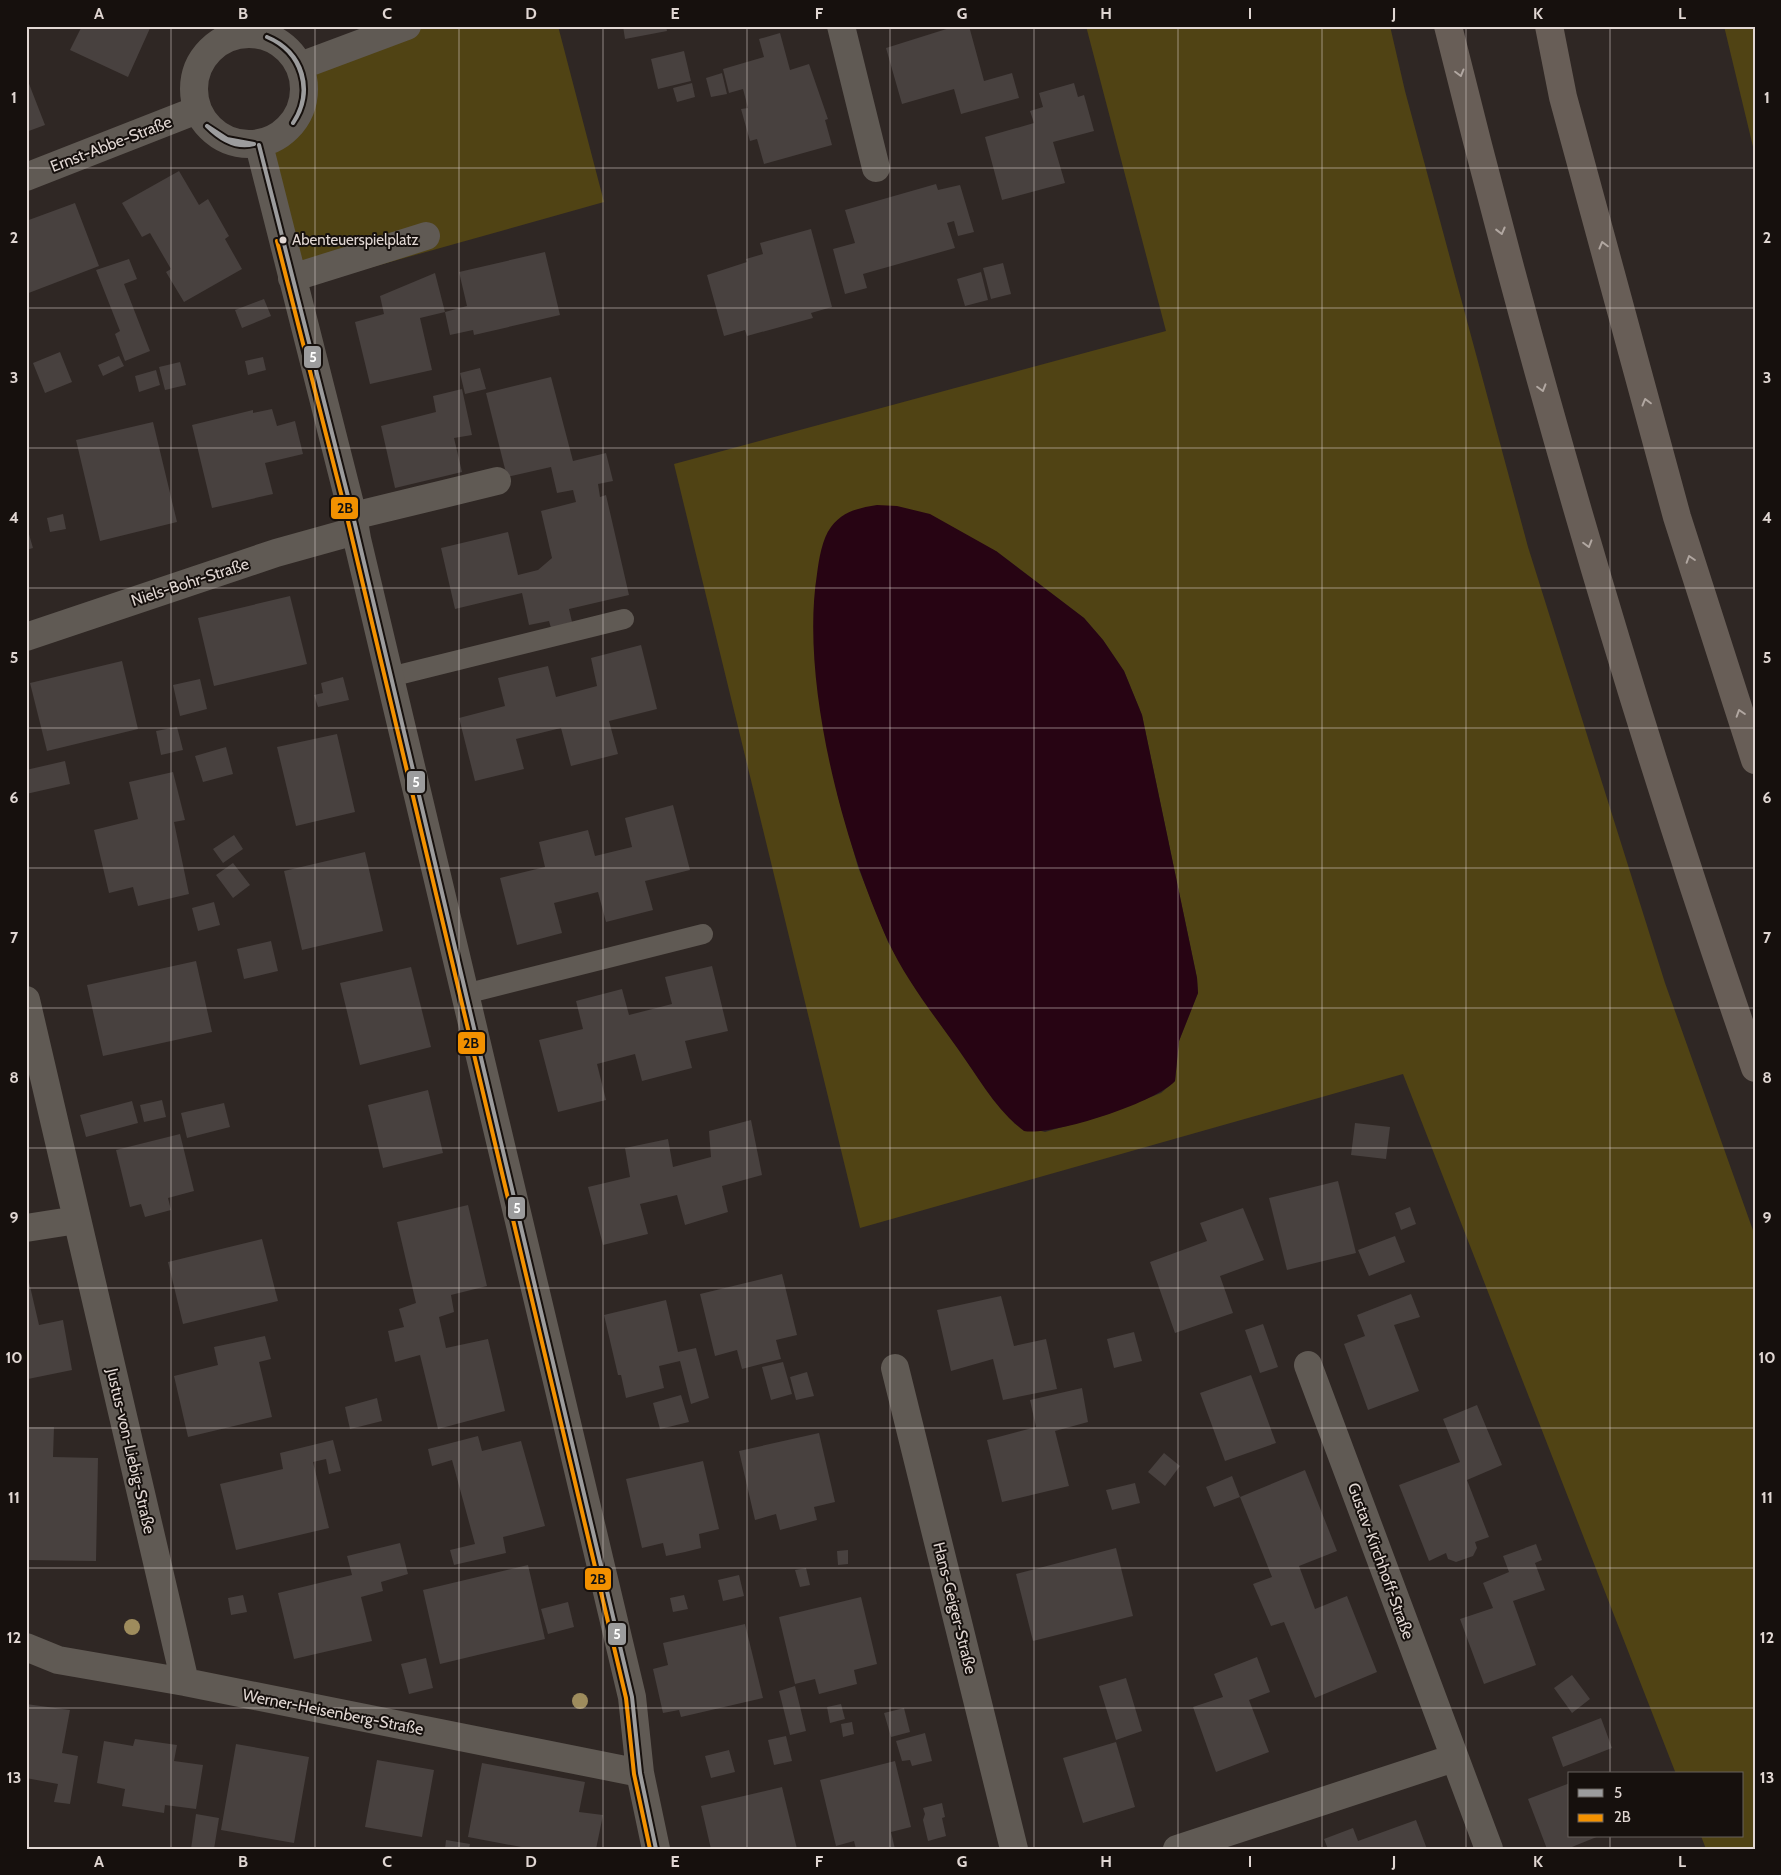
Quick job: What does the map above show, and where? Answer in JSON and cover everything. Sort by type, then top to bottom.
[{"type":"highway","points":[[1448,26],[1529,343],[1623,665],[1722,975],[1755,1068]]},
{"type":"highway","points":[[1549,26],[1563,97],[1677,517],[1755,760]]},
{"type":"street","points":[[300,66],[378,32],[407,26]]},
{"type":"street","points":[[841,26],[876,168]]},
{"type":"street","points":[[235,31],[274,39],[289,50],[300,66],[305,89],[300,113],[283,135],[259,145],[240,145],[222,139],[207,127],[197,110],[193,87],[199,64],[214,45],[235,31]]},
{"type":"street","name":"Ernst-Abbe-Straße","points":[[26,177],[197,110]]},
{"type":"street","points":[[259,145],[354,523],[632,1697],[640,1773],[656,1849]]},
{"type":"street","points":[[292,278],[426,236]]},
{"type":"street","name":"Niels-Bohr-Straße","points":[[26,637],[276,553],[354,523],[497,481]]},
{"type":"street","name":"Justus-von-Liebig-Straße","points":[[26,1000],[185,1682]]},
{"type":"street","points":[[26,1228],[77,1220]]},
{"type":"street","name":"Gustav-Kirchhoff-Straße","points":[[1308,1365],[1489,1849]]},
{"type":"street","name":"Hans-Geiger-Straße","points":[[895,1368],[1014,1849]]},
{"type":"street","name":"Werner-Heisenberg-Straße","points":[[26,1647],[58,1660],[185,1682],[640,1773]]},
{"type":"street","points":[[1177,1849],[1454,1758]]},
{"type":"lane","points":[[390,677],[624,619]]},
{"type":"lane","points":[[465,994],[703,934]]},
{"type":"shaded area","points":[[407,26],[558,26],[604,202],[294,289],[259,145],[283,135],[300,113],[305,89],[300,66]]},
{"type":"shaded area","points":[[1086,26],[1390,26],[1405,91],[1528,547],[1665,983],[1755,1236],[1755,1849],[1706,1849],[1702,1838],[1744,1838],[1744,1772],[1675,1772],[1403,1074],[860,1228],[674,464],[1166,331]],"holes":[[[996,551],[1084,618],[1103,640],[1124,671],[1142,715],[1197,978],[1198,993],[1179,1041],[1175,1081],[1161,1093],[1105,1115],[1045,1132],[1015,1124],[994,1100],[914,986],[888,942],[858,867],[837,793]]]},
{"type":"shaded area","points":[[1724,26],[1755,26],[1755,155]]},
{"type":"shaded area","points":[[877,505],[897,506],[930,514],[996,551],[1084,618],[1103,640],[1124,671],[1142,715],[1197,978],[1198,993],[1179,1041],[1175,1081],[1164,1090],[1147,1099],[1079,1123],[1038,1131],[1024,1131],[1014,1123],[988,1093],[911,983],[888,941],[871,901],[856,857],[841,810],[829,761],[820,711],[813,617],[819,562],[823,543],[828,532],[846,514]]},
{"type":"building","points":[[82,26],[151,26],[128,77],[70,50]]},
{"type":"building","points":[[623,26],[666,26],[667,31],[625,39]]},
{"type":"building","points":[[956,26],[969,26],[984,81],[1012,73],[1019,98],[961,114],[954,89],[902,104],[886,48]]},
{"type":"building","points":[[780,33],[790,70],[809,64],[828,119],[825,120],[832,145],[764,164],[757,139],[750,141],[741,109],[748,108],[743,89],[729,93],[723,69],[764,57],[759,39]]},
{"type":"building","points":[[684,51],[691,81],[658,89],[651,59]]},
{"type":"building","points":[[722,73],[727,94],[711,97],[706,78]]},
{"type":"building","points":[[26,76],[45,125],[26,132]]},
{"type":"building","points":[[692,83],[695,97],[677,102],[673,88]]},
{"type":"building","points":[[1074,83],[1078,97],[1084,95],[1094,131],[1053,142],[1065,183],[1002,200],[985,137],[1034,123],[1030,111],[1043,107],[1039,93]]},
{"type":"building","points":[[179,171],[199,205],[208,199],[229,236],[225,239],[242,269],[184,302],[166,272],[171,269],[150,233],[142,237],[122,203]]},
{"type":"building","points":[[936,184],[938,190],[960,185],[974,232],[958,236],[954,221],[947,223],[955,248],[863,274],[867,288],[845,294],[833,249],[855,243],[845,210]]},
{"type":"building","points":[[75,203],[99,266],[26,294],[26,221]]},
{"type":"building","points":[[811,229],[832,307],[811,313],[813,318],[747,336],[745,330],[724,336],[707,275],[747,262],[746,259],[763,254],[760,243]]},
{"type":"building","points":[[545,252],[560,315],[474,335],[473,330],[450,335],[445,312],[467,306],[459,272]]},
{"type":"building","points":[[129,259],[137,279],[124,284],[150,351],[125,361],[115,334],[120,331],[96,270]]},
{"type":"building","points":[[1003,263],[1011,294],[991,299],[983,268]]},
{"type":"building","points":[[981,272],[988,300],[965,306],[957,279]]},
{"type":"building","points":[[435,273],[445,312],[420,318],[432,370],[370,384],[355,322],[384,314],[380,296]]},
{"type":"building","points":[[264,299],[271,316],[242,328],[235,310]]},
{"type":"building","points":[[60,352],[72,382],[45,393],[33,363]]},
{"type":"building","points":[[119,356],[124,366],[103,376],[98,365]]},
{"type":"building","points":[[263,357],[266,370],[248,375],[245,361]]},
{"type":"building","points":[[180,362],[186,385],[165,390],[159,367]]},
{"type":"building","points":[[480,368],[486,389],[465,394],[460,373]]},
{"type":"building","points":[[156,370],[160,385],[139,392],[135,376]]},
{"type":"building","points":[[551,377],[573,461],[606,453],[613,481],[598,484],[600,497],[606,495],[629,595],[569,609],[572,622],[551,628],[549,621],[529,625],[522,593],[455,609],[441,548],[508,532],[518,575],[538,570],[552,558],[541,511],[576,502],[573,490],[557,493],[551,467],[507,477],[486,393]]},
{"type":"building","points":[[462,389],[472,435],[454,438],[462,472],[395,488],[381,426],[436,412],[433,396]]},
{"type":"building","points":[[272,409],[277,426],[295,421],[303,454],[265,463],[273,494],[212,508],[192,425],[253,410],[253,413]]},
{"type":"building","points":[[153,422],[177,522],[100,541],[76,440]]},
{"type":"building","points":[[63,514],[66,529],[50,532],[47,518]]},
{"type":"building","points":[[26,524],[33,548],[26,550]]},
{"type":"building","points":[[290,596],[307,664],[214,686],[198,618]]},
{"type":"building","points":[[641,645],[657,709],[609,721],[618,754],[571,766],[561,728],[516,739],[524,769],[475,781],[459,718],[505,706],[498,678],[548,666],[556,697],[597,686],[591,658]]},
{"type":"building","points":[[122,661],[138,729],[47,751],[30,683]]},
{"type":"building","points":[[343,677],[349,700],[318,707],[314,695],[323,693],[321,683]]},
{"type":"building","points":[[200,679],[207,709],[180,716],[173,685]]},
{"type":"building","points":[[177,727],[183,750],[161,755],[156,731]]},
{"type":"building","points":[[337,734],[355,812],[296,826],[277,747]]},
{"type":"building","points":[[226,747],[233,774],[203,782],[195,756]]},
{"type":"building","points":[[65,761],[70,784],[26,794],[26,770]]},
{"type":"building","points":[[173,772],[185,820],[174,822],[189,894],[138,906],[133,887],[109,893],[94,830],[138,819],[129,782]]},
{"type":"building","points":[[673,805],[690,870],[645,881],[653,910],[606,922],[598,892],[554,903],[562,933],[517,945],[500,878],[545,867],[539,842],[588,830],[595,856],[632,847],[625,818]]},
{"type":"building","points":[[234,835],[243,849],[223,863],[213,849]]},
{"type":"building","points":[[365,852],[383,931],[302,950],[284,871]]},
{"type":"building","points":[[233,863],[250,885],[233,898],[216,875]]},
{"type":"building","points":[[214,902],[220,925],[198,931],[192,908]]},
{"type":"building","points":[[271,941],[278,971],[244,979],[237,949]]},
{"type":"building","points":[[196,961],[212,1032],[103,1056],[87,985]]},
{"type":"building","points":[[712,966],[728,1031],[685,1041],[692,1068],[642,1081],[635,1054],[597,1064],[606,1100],[558,1112],[539,1040],[583,1029],[576,1001],[622,989],[629,1015],[672,1004],[665,977]]},
{"type":"building","points":[[411,967],[431,1047],[360,1065],[340,983]]},
{"type":"building","points":[[428,1090],[443,1153],[383,1168],[368,1105]]},
{"type":"building","points":[[162,1100],[166,1117],[144,1122],[140,1105]]},
{"type":"building","points":[[132,1101],[138,1123],[86,1137],[80,1115]]},
{"type":"building","points":[[224,1103],[230,1127],[187,1138],[181,1113]]},
{"type":"building","points":[[751,1120],[762,1175],[722,1186],[728,1212],[685,1225],[677,1195],[640,1204],[648,1234],[603,1245],[588,1187],[630,1177],[625,1148],[668,1139],[673,1167],[711,1157],[709,1131]]},
{"type":"building","points":[[1355,1123],[1390,1127],[1386,1159],[1351,1155]]},
{"type":"building","points":[[180,1134],[194,1191],[168,1198],[171,1210],[145,1217],[141,1204],[130,1207],[116,1150]]},
{"type":"building","points":[[1338,1181],[1356,1253],[1287,1270],[1269,1198]]},
{"type":"building","points":[[468,1205],[487,1286],[451,1295],[454,1312],[439,1317],[446,1348],[488,1339],[505,1411],[438,1429],[420,1355],[395,1362],[388,1331],[404,1327],[399,1309],[416,1303],[397,1222]]},
{"type":"building","points":[[1410,1207],[1416,1224],[1401,1230],[1395,1213]]},
{"type":"building","points":[[1243,1208],[1264,1260],[1220,1276],[1233,1313],[1175,1333],[1150,1262],[1207,1241],[1200,1223]]},
{"type":"building","points":[[1395,1236],[1405,1262],[1369,1276],[1358,1250]]},
{"type":"building","points":[[262,1239],[278,1301],[183,1324],[168,1262]]},
{"type":"building","points":[[26,1269],[39,1325],[63,1320],[72,1370],[28,1379]]},
{"type":"building","points":[[782,1274],[797,1335],[776,1340],[781,1359],[742,1369],[737,1350],[715,1356],[700,1294]]},
{"type":"building","points":[[1411,1294],[1420,1317],[1394,1325],[1419,1391],[1368,1410],[1344,1344],[1365,1336],[1357,1315]]},
{"type":"building","points":[[1001,1296],[1014,1346],[1046,1339],[1057,1389],[1003,1400],[993,1359],[951,1371],[937,1310]]},
{"type":"building","points":[[666,1300],[678,1352],[696,1348],[709,1398],[691,1404],[680,1361],[659,1366],[664,1388],[626,1398],[621,1375],[618,1375],[604,1315]]},
{"type":"building","points":[[1263,1324],[1278,1367],[1260,1373],[1245,1330]]},
{"type":"building","points":[[1134,1332],[1142,1361],[1114,1368],[1107,1339]]},
{"type":"building","points":[[265,1336],[271,1359],[259,1362],[272,1417],[188,1437],[174,1376],[218,1365],[214,1347]]},
{"type":"building","points":[[783,1362],[792,1394],[771,1400],[762,1367]]},
{"type":"building","points":[[807,1372],[814,1396],[796,1400],[790,1377]]},
{"type":"building","points":[[1251,1375],[1276,1443],[1225,1461],[1200,1393]]},
{"type":"building","points":[[1082,1388],[1088,1422],[1055,1431],[1069,1486],[1002,1502],[987,1440],[1036,1427],[1030,1400]]},
{"type":"building","points":[[681,1395],[689,1422],[660,1429],[653,1403]]},
{"type":"building","points":[[377,1398],[382,1421],[350,1429],[345,1407]]},
{"type":"building","points":[[1477,1405],[1502,1465],[1467,1480],[1489,1537],[1475,1542],[1477,1548],[1473,1556],[1456,1562],[1448,1559],[1446,1553],[1429,1561],[1399,1485],[1460,1462],[1443,1419]]},
{"type":"building","points":[[26,1427],[54,1427],[53,1457],[98,1458],[96,1561],[26,1560]]},
{"type":"building","points":[[819,1433],[835,1502],[814,1507],[817,1520],[780,1530],[776,1514],[755,1520],[739,1451]]},
{"type":"building","points":[[478,1436],[482,1451],[521,1441],[545,1526],[503,1537],[506,1553],[454,1565],[450,1550],[475,1544],[452,1460],[432,1466],[428,1449]]},
{"type":"building","points":[[333,1440],[341,1471],[329,1474],[326,1459],[313,1462],[329,1528],[236,1550],[220,1484],[283,1469],[280,1453]]},
{"type":"building","points":[[1164,1453],[1180,1466],[1165,1486],[1148,1472]]},
{"type":"building","points":[[703,1461],[719,1529],[699,1534],[701,1548],[685,1552],[666,1556],[663,1543],[642,1548],[626,1479]]},
{"type":"building","points":[[1305,1470],[1337,1551],[1299,1566],[1315,1609],[1347,1596],[1377,1672],[1315,1698],[1284,1622],[1271,1626],[1253,1584],[1272,1577],[1240,1497]]},
{"type":"building","points":[[1232,1476],[1240,1497],[1214,1507],[1206,1487]]},
{"type":"building","points":[[1135,1483],[1140,1503],[1112,1510],[1106,1490]]},
{"type":"building","points":[[400,1543],[408,1574],[381,1582],[383,1591],[361,1597],[372,1641],[294,1659],[278,1593],[352,1575],[347,1556]]},
{"type":"building","points":[[1536,1544],[1542,1560],[1535,1563],[1545,1590],[1513,1601],[1536,1665],[1484,1684],[1460,1619],[1493,1608],[1483,1583],[1509,1572],[1503,1556]]},
{"type":"building","points":[[1116,1548],[1133,1616],[1033,1641],[1016,1574]]},
{"type":"building","points":[[848,1550],[848,1564],[838,1565],[837,1551]]},
{"type":"building","points":[[528,1565],[545,1639],[440,1664],[423,1590]]},
{"type":"building","points":[[806,1568],[810,1585],[800,1587],[795,1570]]},
{"type":"building","points":[[739,1575],[744,1596],[723,1601],[718,1580]]},
{"type":"building","points":[[243,1595],[247,1612],[231,1615],[228,1598]]},
{"type":"building","points":[[684,1595],[688,1609],[673,1612],[670,1598]]},
{"type":"building","points":[[861,1597],[877,1664],[854,1670],[857,1684],[819,1694],[815,1679],[795,1684],[779,1617]]},
{"type":"building","points":[[568,1602],[574,1627],[548,1634],[541,1609]]},
{"type":"building","points":[[745,1624],[763,1698],[681,1717],[679,1710],[663,1713],[653,1669],[668,1665],[663,1643]]},
{"type":"building","points":[[1257,1657],[1270,1692],[1249,1700],[1269,1752],[1216,1772],[1193,1707],[1223,1697],[1214,1674]]},
{"type":"building","points":[[426,1658],[433,1688],[409,1694],[401,1664]]},
{"type":"building","points":[[1572,1675],[1590,1699],[1572,1713],[1554,1688]]},
{"type":"building","points":[[1126,1678],[1142,1731],[1116,1740],[1099,1686]]},
{"type":"building","points":[[795,1686],[806,1731],[790,1735],[779,1691]]},
{"type":"building","points":[[26,1704],[70,1710],[62,1753],[78,1756],[70,1804],[54,1802],[58,1784],[26,1778]]},
{"type":"building","points":[[841,1704],[845,1719],[830,1723],[827,1707]]},
{"type":"building","points":[[904,1708],[910,1732],[891,1737],[884,1713]]},
{"type":"building","points":[[1601,1718],[1612,1748],[1563,1767],[1552,1737]]},
{"type":"building","points":[[852,1722],[854,1734],[843,1737],[841,1724]]},
{"type":"building","points":[[925,1733],[932,1761],[912,1766],[910,1760],[902,1761],[896,1741]]},
{"type":"building","points":[[786,1736],[792,1761],[774,1765],[768,1740]]},
{"type":"building","points":[[135,1739],[177,1745],[174,1761],[203,1765],[196,1809],[165,1805],[164,1813],[122,1806],[125,1789],[97,1783],[104,1741],[133,1746]]},
{"type":"building","points":[[1116,1742],[1135,1807],[1083,1823],[1063,1758]]},
{"type":"building","points":[[236,1744],[309,1757],[294,1843],[221,1830]]},
{"type":"building","points":[[729,1750],[735,1772],[711,1778],[705,1756]]},
{"type":"building","points":[[377,1760],[434,1770],[422,1837],[365,1827]]},
{"type":"building","points":[[895,1761],[911,1827],[891,1832],[895,1849],[856,1849],[854,1841],[836,1846],[820,1780]]},
{"type":"building","points":[[482,1763],[585,1782],[579,1812],[603,1815],[596,1849],[532,1849],[468,1837]]},
{"type":"building","points":[[1568,1784],[1568,1838],[1594,1838],[1567,1849],[1547,1849],[1528,1799]]},
{"type":"building","points":[[782,1787],[797,1849],[711,1849],[701,1806]]},
{"type":"building","points":[[942,1803],[945,1817],[942,1818],[946,1836],[928,1841],[923,1820],[925,1814],[923,1808]]},
{"type":"building","points":[[196,1814],[219,1818],[214,1849],[191,1849]]},
{"type":"building","points":[[1416,1820],[1427,1849],[1328,1849],[1324,1839],[1353,1828],[1358,1841]]},
{"type":"building","points":[[446,1840],[470,1844],[469,1849],[445,1849]]},
{"type":"transit line","name":"5","points":[[267,37],[279,43],[289,52],[297,62],[302,74],[303,98],[300,111],[293,123]]},
{"type":"transit line","name":"5","points":[[267,37],[289,52],[301,74],[303,98],[293,123]]},
{"type":"transit line","name":"5","points":[[207,126],[227,139],[254,144]]},
{"type":"transit line","name":"5","points":[[207,126],[217,135],[234,144],[254,144]]},
{"type":"transit line","name":"5","points":[[259,145],[353,516],[632,1697],[640,1773],[656,1849]]},
{"type":"transit line","name":"2B","points":[[277,241],[347,517],[626,1698],[634,1774],[650,1849]]},
{"type":"place","name":"Abenteuerspielplatz","points":[[283,240]]}]
